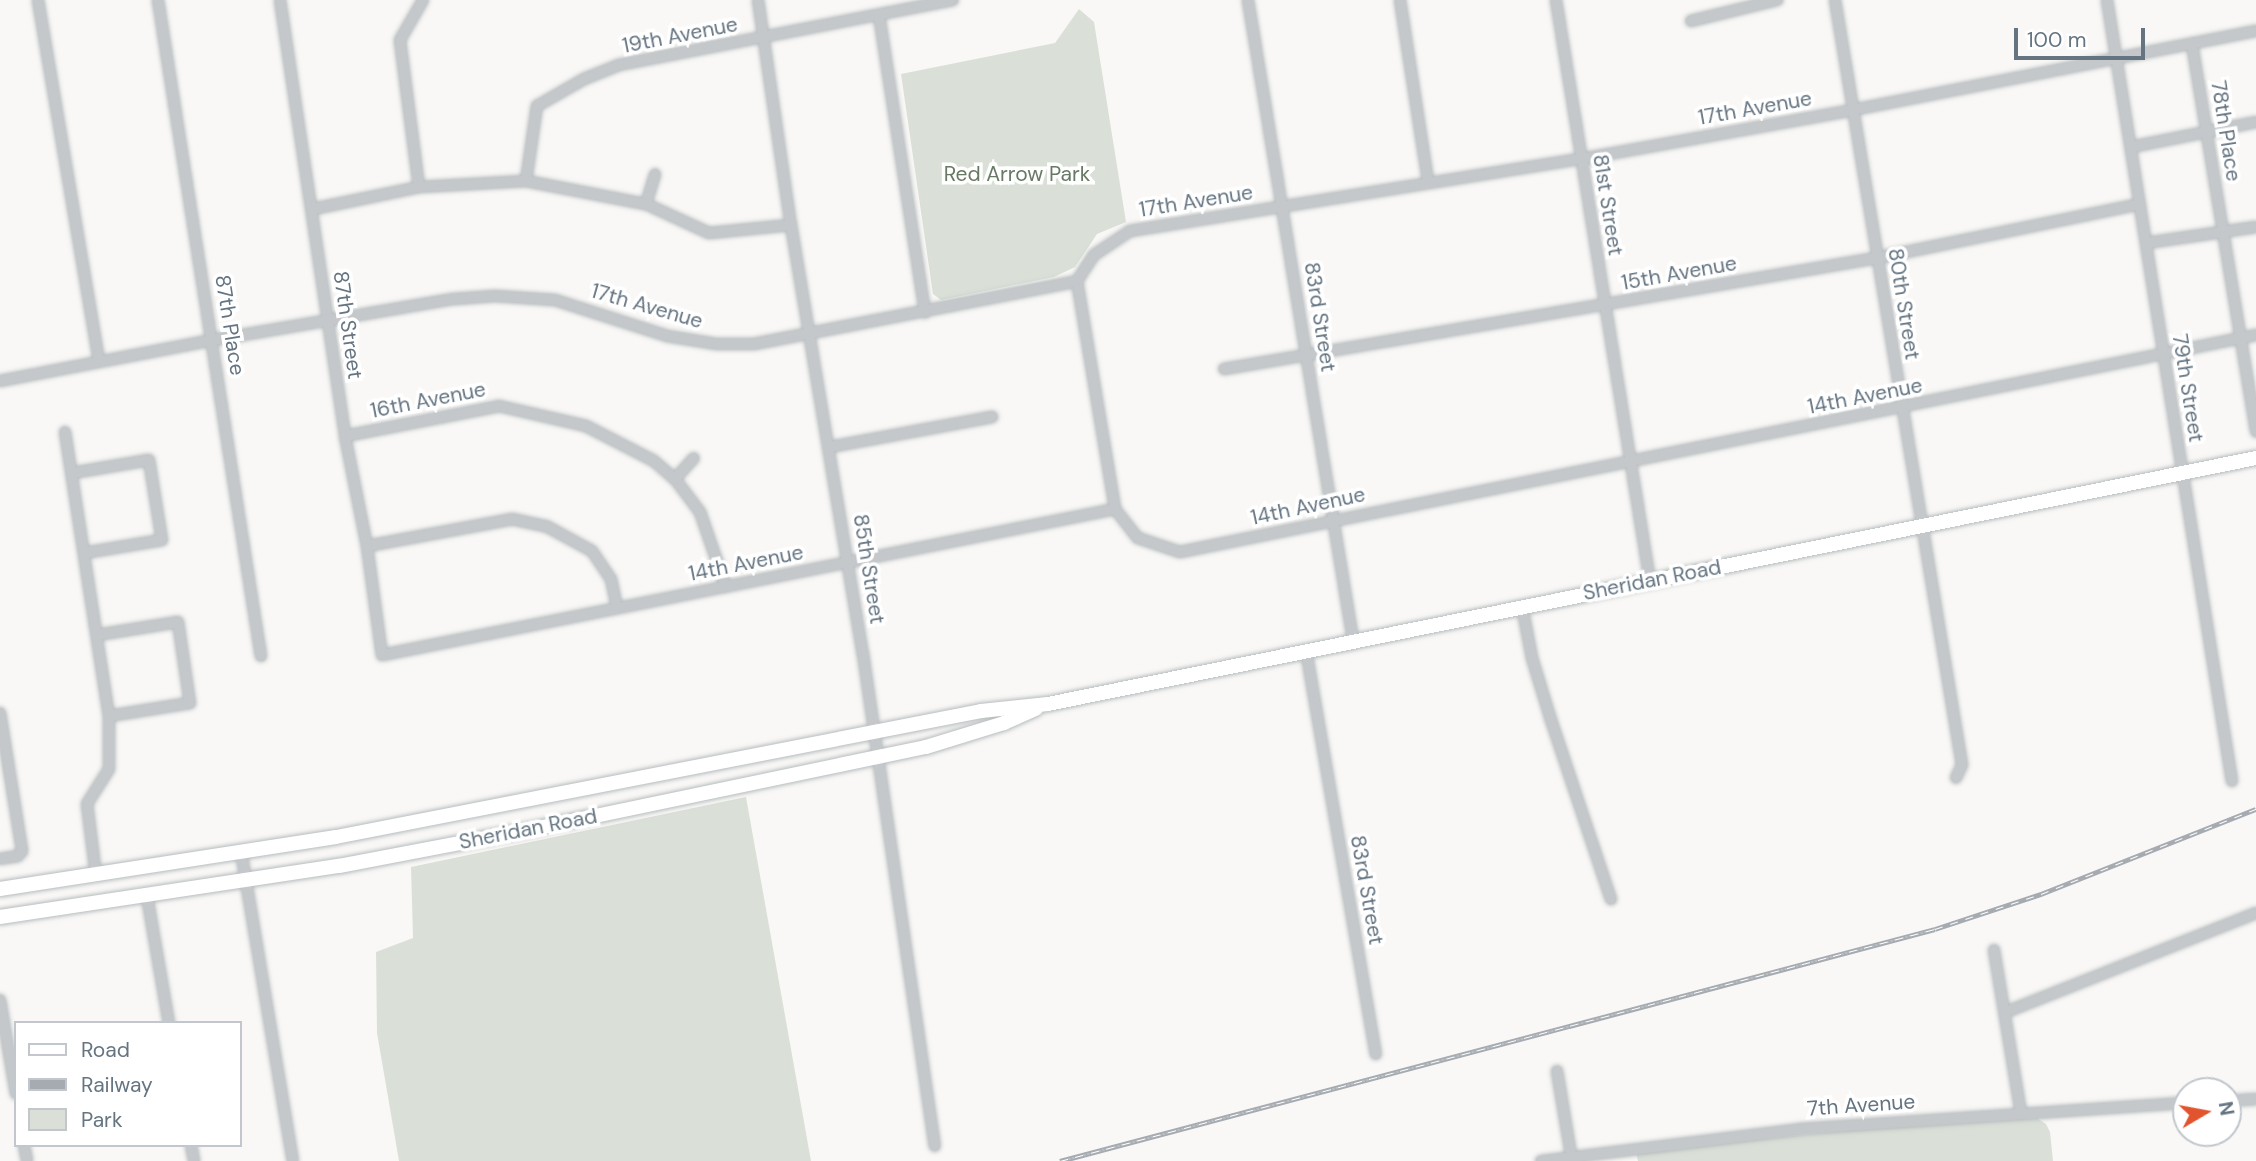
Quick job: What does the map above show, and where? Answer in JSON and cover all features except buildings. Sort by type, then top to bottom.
[{"type":"main road","name":"Sheridan Road","points":[[0,889],[336,837],[875,734],[981,711],[1048,704],[2256,458]]},
{"type":"main road","name":"Sheridan Road","points":[[0,918],[245,880],[533,829],[879,758],[1004,723],[1048,704]]},
{"type":"street","points":[[38,0],[99,362]]},
{"type":"street","name":"87th Place","points":[[158,0],[261,656]]},
{"type":"street","name":"87th Street","points":[[280,0],[345,436],[367,546],[382,655]]},
{"type":"street","points":[[419,187],[400,40],[423,0]]},
{"type":"street","name":"85th Street","points":[[758,0],[791,225],[849,563],[935,1146]]},
{"type":"street","name":"19th Avenue","points":[[526,181],[537,106],[584,79],[619,65],[953,0]]},
{"type":"street","name":"83rd Street","points":[[1248,0],[1353,640]]},
{"type":"street","points":[[1400,0],[1428,181]]},
{"type":"street","name":"81st Street","points":[[1556,0],[1650,581]]},
{"type":"street","points":[[1691,20],[1777,0]]},
{"type":"street","name":"80th Street","points":[[1835,0],[1962,765],[1956,778]]},
{"type":"street","name":"79th Street","points":[[2108,0],[2232,781]]},
{"type":"street","points":[[879,15],[925,312]]},
{"type":"street","name":"17th Avenue","points":[[0,381],[213,340],[454,299],[495,296],[555,300],[667,336],[717,344],[754,344],[1077,281],[1094,255],[1130,231],[1428,181],[1581,159],[2118,60],[2256,31]]},
{"type":"street","name":"78th Place","points":[[2192,44],[2256,432]]},
{"type":"street","points":[[2131,147],[2256,122]]},
{"type":"street","points":[[646,204],[656,174]]},
{"type":"street","points":[[313,209],[419,187],[526,181],[646,204],[709,233],[791,225]]},
{"type":"street","name":"15th Avenue","points":[[1224,369],[1877,258],[2140,204]]},
{"type":"street","points":[[2146,243],[2256,226]]},
{"type":"street","points":[[1077,281],[1115,509]]},
{"type":"street","name":"14th Avenue","points":[[382,655],[1115,509],[1138,538],[1180,552],[1629,460],[1901,409],[2256,335]]},
{"type":"street","name":"16th Avenue","points":[[345,436],[499,406],[586,426],[653,461],[674,479],[700,512],[726,587]]},
{"type":"street","points":[[830,447],[992,417]]},
{"type":"street","points":[[65,432],[109,716],[109,769],[87,804],[96,875]]},
{"type":"street","points":[[674,479],[694,458]]},
{"type":"street","points":[[72,473],[149,460],[162,540],[84,553]]},
{"type":"street","points":[[367,546],[492,521],[512,519],[546,526],[592,551],[611,579],[617,607]]},
{"type":"street","points":[[1522,606],[1532,658],[1611,899]]},
{"type":"street","points":[[97,635],[178,622],[188,689],[190,703],[109,716]]},
{"type":"street","name":"83rd Street","points":[[1306,650],[1376,1054]]},
{"type":"street","points":[[0,713],[5,768],[22,850],[18,856],[0,859]]},
{"type":"street","points":[[241,851],[293,1161]]},
{"type":"street","points":[[147,896],[170,1021]]},
{"type":"street","points":[[2006,1013],[2256,913]]},
{"type":"street","points":[[1994,950],[2021,1112]]},
{"type":"street","points":[[0,1000],[14,1082]]},
{"type":"street","points":[[1557,1071],[1571,1155]]},
{"type":"street","name":"7th Avenue","points":[[1541,1161],[1571,1155],[1801,1129],[2172,1104]]},
{"type":"green space","name":"Red Arrow Park","points":[[1079,9],[1094,22],[1126,222],[1097,234],[1075,267],[1054,277],[941,300],[933,294],[901,74],[1055,43]]},
{"type":"green space","points":[[746,797],[811,1161],[399,1161],[377,1033],[376,952],[413,938],[411,867]]},
{"type":"green space","points":[[2037,1118],[2046,1124],[2050,1132],[2053,1161],[1638,1161],[1636,1152],[1892,1126]]},
{"type":"railway","points":[[1060,1161],[1935,929],[2041,894],[2256,809]]}]
